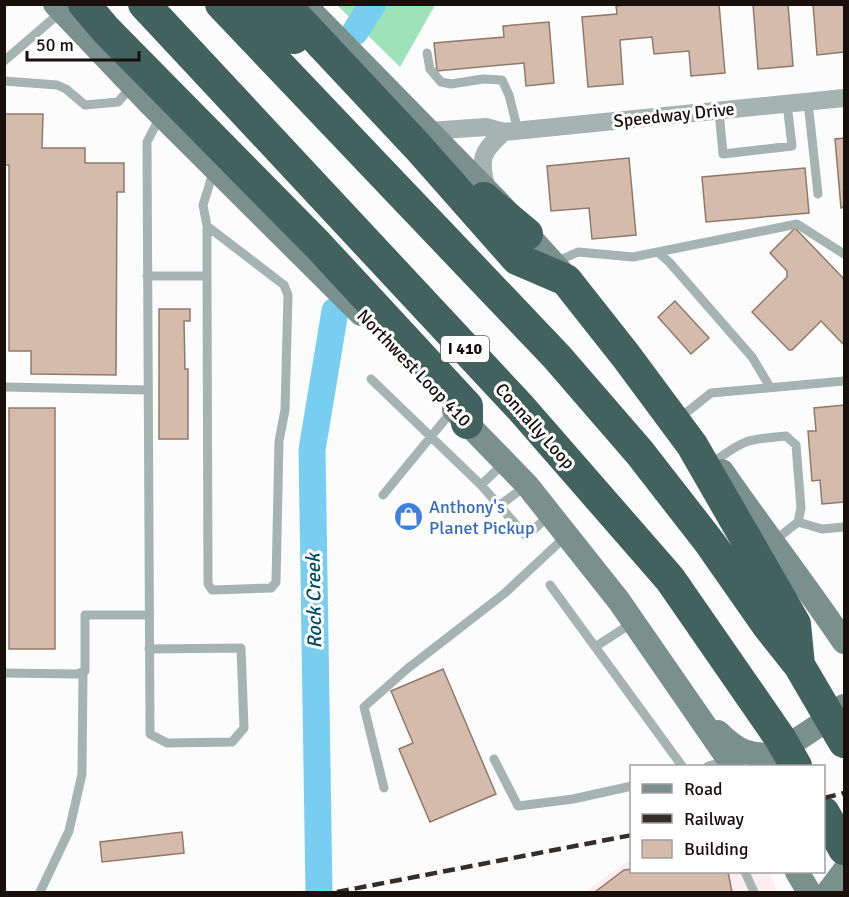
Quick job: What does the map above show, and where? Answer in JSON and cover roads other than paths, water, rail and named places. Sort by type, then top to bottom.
[{"type":"highway","name":"Connally Loop","points":[[144,4],[520,407],[670,579],[762,712],[795,765]]},
{"type":"highway","points":[[221,4],[557,357],[599,405],[710,543],[805,675],[844,742]]},
{"type":"highway","points":[[255,4],[527,234]]},
{"type":"highway","points":[[284,4],[517,259],[560,272],[626,356],[693,445],[795,624],[805,675]]},
{"type":"highway","points":[[67,7],[104,17],[316,190]]},
{"type":"highway","points":[[104,17],[467,406],[460,416]]},
{"type":"highway","points":[[825,815],[844,849]]},
{"type":"main road","points":[[305,4],[527,234],[647,372],[715,461],[844,642]]},
{"type":"main road","name":"Northwest Loop 410","points":[[67,7],[132,85],[347,299],[527,485],[634,622],[691,704],[724,764]]},
{"type":"main road","points":[[691,704],[731,745],[740,751],[768,754],[777,753],[842,710],[844,706]]},
{"type":"main road","points":[[828,892],[844,871]]},
{"type":"main road","points":[[798,873],[809,892]]},
{"type":"street","name":"Speedway Drive","points":[[429,130],[486,128],[511,131],[844,98]]},
{"type":"street","points":[[487,191],[483,155],[488,146],[511,131]]},
{"type":"lane","points":[[4,61],[67,7]]},
{"type":"lane","points":[[427,53],[430,69],[441,82],[451,84],[483,79],[502,80],[509,95],[511,131]]},
{"type":"lane","points":[[4,81],[57,85],[66,88],[85,105],[118,102],[132,85]]},
{"type":"lane","points":[[808,102],[818,194]]},
{"type":"lane","points":[[719,111],[723,154],[792,146],[788,104]]},
{"type":"lane","points":[[150,649],[242,648],[244,728],[232,742],[167,743],[150,734],[147,142],[161,115]]},
{"type":"lane","points":[[207,226],[284,285],[288,295],[285,410],[279,441],[276,582],[271,588],[212,590],[208,584],[207,226],[203,205],[215,168]]},
{"type":"lane","points":[[560,272],[578,252],[633,257],[797,224],[844,254]]},
{"type":"lane","points":[[658,252],[670,262],[752,357],[770,387]]},
{"type":"lane","points":[[147,276],[207,276]]},
{"type":"lane","points":[[370,379],[481,485],[526,536],[550,514]]},
{"type":"lane","points":[[682,416],[711,393],[844,381]]},
{"type":"lane","points":[[4,387],[148,390]]},
{"type":"lane","points":[[383,495],[432,436],[460,416]]},
{"type":"lane","points":[[715,461],[738,444],[753,438],[786,436],[796,445],[801,508],[798,522],[772,542]]},
{"type":"lane","points":[[481,485],[505,462]]},
{"type":"lane","points":[[500,506],[527,485]]},
{"type":"lane","points":[[798,522],[822,529],[844,527]]},
{"type":"lane","points":[[384,788],[364,707],[407,669],[505,593],[567,536]]},
{"type":"lane","points":[[550,585],[681,765]]},
{"type":"lane","points":[[40,892],[69,831],[82,774],[85,615],[149,615]]},
{"type":"lane","points":[[595,647],[634,622]]},
{"type":"lane","points":[[4,673],[77,674],[83,672]]},
{"type":"lane","points":[[494,759],[518,806],[573,799],[630,786]]},
{"type":"lane","points":[[746,873],[754,892]]},
{"type":"waterway","name":"Rock Creek","points":[[355,32],[373,4]]},
{"type":"waterway","name":"Rock Creek","points":[[319,892],[312,450],[335,311]]},
{"type":"railway","points":[[825,798],[844,793]]},
{"type":"railway","points":[[337,892],[630,835]]},
{"type":"place","name":"Anthony's Planet Pickup","points":[[408,517]]}]
